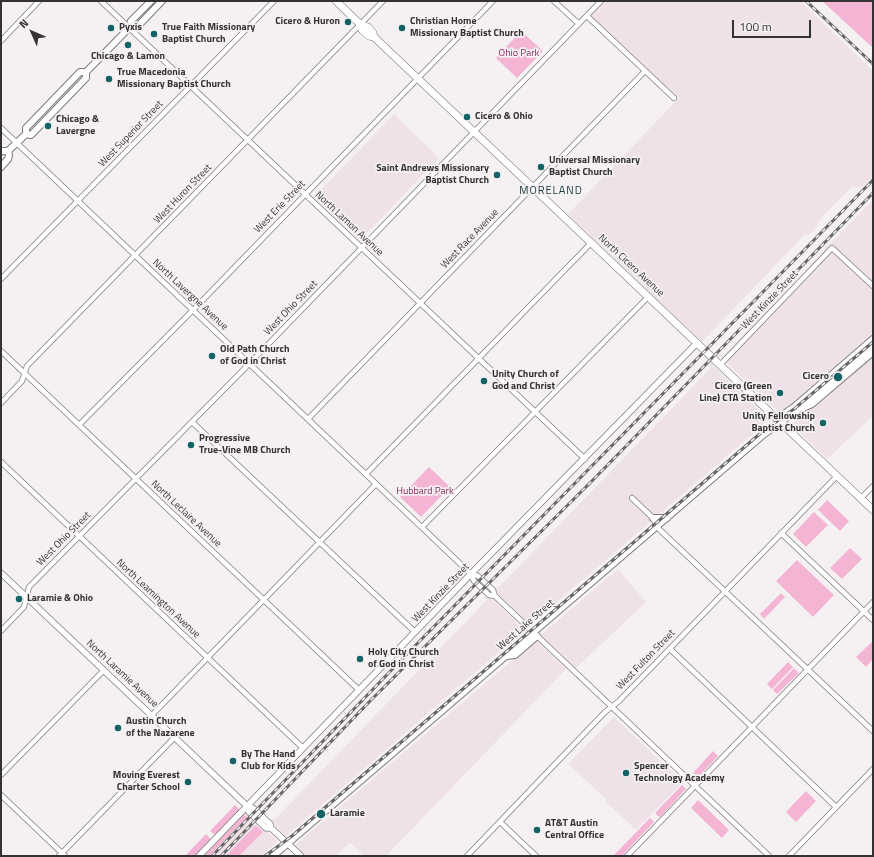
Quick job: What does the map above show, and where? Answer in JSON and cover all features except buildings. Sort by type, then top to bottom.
[{"type":"main road","points":[[1,166],[8,159],[8,152],[26,134],[26,128],[80,72],[86,72],[130,28],[131,21],[151,1]]},
{"type":"main road","points":[[130,28],[137,27],[162,1]]},
{"type":"main road","name":"North Cicero Avenue","points":[[336,1],[360,24],[368,28],[373,33],[374,38],[873,510]]},
{"type":"main road","points":[[1,152],[8,152]]},
{"type":"main road","name":"West Lake Street","points":[[274,856],[873,339]]},
{"type":"main road","name":"West Lake Street","points":[[794,412],[873,345]]},
{"type":"main road","name":"West Lake Street","points":[[779,421],[812,404],[873,352]]},
{"type":"main road","points":[[653,518],[667,518]]},
{"type":"main road","points":[[506,656],[515,655],[551,610],[559,610]]},
{"type":"street","points":[[1,41],[39,1]]},
{"type":"street","name":"North Lamon Avenue","points":[[101,1],[585,459]]},
{"type":"street","name":"West Superior Street","points":[[1,280],[274,1]]},
{"type":"street","name":"West Huron Street","points":[[1,403],[22,381],[26,366],[383,1]]},
{"type":"street","name":"West Erie Street","points":[[79,425],[193,310],[493,1]]},
{"type":"street","points":[[554,1],[579,24]]},
{"type":"street","name":"West Ohio Street","points":[[1,631],[24,607],[29,587],[249,364],[601,1]]},
{"type":"street","points":[[586,16],[674,98]]},
{"type":"street","name":"West Race Avenue","points":[[308,419],[645,71]]},
{"type":"street","name":"North Lavergne Avenue","points":[[1,128],[471,574],[478,576],[493,590],[495,596],[769,856]]},
{"type":"street","points":[[366,474],[591,242]]},
{"type":"street","name":"West Kinzie Street","points":[[720,365],[832,248],[873,286]]},
{"type":"street","points":[[422,527],[648,297]]},
{"type":"street","name":"West Kinzie Street","points":[[199,856],[471,574],[697,343]]},
{"type":"street","name":"North Leclaire Avenue","points":[[1,351],[359,690]]},
{"type":"street","points":[[192,422],[415,632]]},
{"type":"street","name":"North Leamington Avenue","points":[[1,462],[303,748]]},
{"type":"street","name":"West Fulton Street","points":[[467,856],[837,476]]},
{"type":"street","points":[[152,715],[376,484]]},
{"type":"street","points":[[861,498],[873,486]]},
{"type":"street","points":[[632,498],[653,518],[657,527],[873,731]]},
{"type":"street","points":[[781,533],[873,620]]},
{"type":"street","name":"North Laramie Avenue","points":[[1,573],[247,806],[253,808],[270,824],[271,828],[301,856]]},
{"type":"street","points":[[627,856],[873,602]]},
{"type":"street","points":[[670,649],[836,807]]},
{"type":"street","points":[[1,775],[104,670]]},
{"type":"street","points":[[1,795],[62,855],[175,737]]},
{"type":"street","points":[[789,856],[873,769]]},
{"type":"street","points":[[500,822],[536,856]]},
{"type":"shaded area","points":[[604,1],[800,1],[873,71],[873,175],[862,187],[852,187],[817,222],[819,225],[809,235],[806,233],[702,342],[568,214],[679,98],[590,16]]},
{"type":"shaded area","points":[[394,114],[439,158],[362,238],[317,194]]},
{"type":"shaded area","points":[[873,200],[873,333],[804,392],[797,400],[780,413],[718,355],[720,353],[723,356],[825,250],[824,249]]},
{"type":"shaded area","points":[[873,357],[873,416],[827,459],[794,427],[793,423],[810,408],[818,405]]},
{"type":"shaded area","points":[[710,363],[769,420],[530,625],[494,589],[496,587],[498,588],[711,368],[708,365]]},
{"type":"shaded area","points":[[618,569],[646,602],[576,668],[541,635]]},
{"type":"shaded area","points":[[488,595],[524,630],[286,836],[270,821],[272,819],[274,820],[487,600],[485,598]]},
{"type":"shaded area","points":[[536,640],[566,669],[386,856],[364,856],[350,843],[335,856],[304,856],[294,846]]},
{"type":"shaded area","name":"Spencer Technology Academy","points":[[614,717],[683,782],[636,830],[605,801],[607,800],[568,764]]},
{"type":"shaded area","points":[[244,814],[261,830],[263,828],[278,841],[261,856],[204,856]]},
{"type":"green space","points":[[822,1],[873,1],[873,48]]},
{"type":"green space","name":"Ohio Park","points":[[521,31],[543,51],[517,78],[496,58]]},
{"type":"green space","name":"Hubbard Park","points":[[429,467],[450,487],[421,517],[400,497]]},
{"type":"green space","points":[[827,500],[849,521],[840,531],[818,510]]},
{"type":"green space","points":[[814,512],[828,525],[806,547],[793,534]]},
{"type":"green space","points":[[850,548],[862,559],[842,579],[830,568]]},
{"type":"green space","points":[[797,560],[834,595],[813,617],[776,581]]},
{"type":"green space","points":[[781,593],[785,597],[764,619],[760,614]]},
{"type":"green space","points":[[873,641],[873,659],[866,667],[856,657]]},
{"type":"green space","points":[[788,662],[793,667],[772,689],[767,684]]},
{"type":"green space","points":[[794,668],[799,673],[777,694],[773,690]]},
{"type":"green space","points":[[713,751],[718,756],[698,777],[693,773]]},
{"type":"green space","points":[[682,785],[686,789],[660,817],[658,816],[655,813]]},
{"type":"green space","points":[[806,791],[816,801],[796,822],[786,812]]},
{"type":"green space","points":[[698,800],[729,830],[722,838],[691,808]]},
{"type":"green space","points":[[235,805],[240,810],[215,835],[210,831]]},
{"type":"green space","points":[[244,814],[247,817],[209,856],[204,856]]},
{"type":"green space","points":[[650,818],[654,822],[622,856],[613,856]]},
{"type":"green space","points":[[256,825],[263,832],[239,856],[226,856]]},
{"type":"green space","points":[[206,834],[211,839],[195,856],[185,856]]},
{"type":"railway","points":[[806,1],[873,64]]},
{"type":"railway","points":[[212,856],[407,654],[873,180]]},
{"type":"railway","points":[[221,856],[370,701],[590,483],[873,193]]},
{"type":"railway","points":[[265,856],[292,836],[762,432],[794,409],[873,342]]},
{"type":"place","name":"Cicero & Huron","points":[[348,22]]},
{"type":"place","name":"Pyxis","points":[[111,28]]},
{"type":"place","name":"Christian Home Missionary Baptist Church","points":[[402,28]]},
{"type":"place","name":"True Faith Missionary Baptist Church","points":[[154,34]]},
{"type":"place","name":"Chicago & Lamon","points":[[128,45]]},
{"type":"place","name":"True Macedonia Missionary Baptist Church","points":[[109,79]]},
{"type":"place","name":"Cicero & Ohio","points":[[467,117]]},
{"type":"place","name":"Chicago & Lavergne","points":[[48,126]]},
{"type":"place","name":"Universal Missionary Baptist Church","points":[[541,167]]},
{"type":"place","name":"Saint Andrews Missionary Baptist Church","points":[[497,175]]},
{"type":"place","name":"Old Path Church of God in Christ","points":[[212,356]]},
{"type":"place","name":"Cicero","points":[[838,377]]},
{"type":"place","name":"Unity Church of God and Christ","points":[[484,381]]},
{"type":"place","name":"Cicero (Green Line) CTA Station","points":[[780,393]]},
{"type":"place","name":"Unity Fellowship Baptist Church","points":[[823,423]]},
{"type":"place","name":"Progressive True-Vine MB Church","points":[[191,445]]},
{"type":"place","name":"Laramie & Ohio","points":[[19,599]]},
{"type":"place","name":"Holy City Church of God in Christ","points":[[360,659]]},
{"type":"place","name":"Austin Church of the Nazarene","points":[[118,728]]},
{"type":"place","name":"By The Hand Club for Kids","points":[[233,761]]},
{"type":"place","name":"Spencer Technology Academy","points":[[626,773]]},
{"type":"place","name":"Moving Everest Charter School","points":[[188,782]]},
{"type":"place","name":"Laramie","points":[[321,814]]},
{"type":"place","name":"AT&T Austin Central Office","points":[[537,830]]},
{"type":"district","name":"MORELAND","points":[[551,191]]}]
